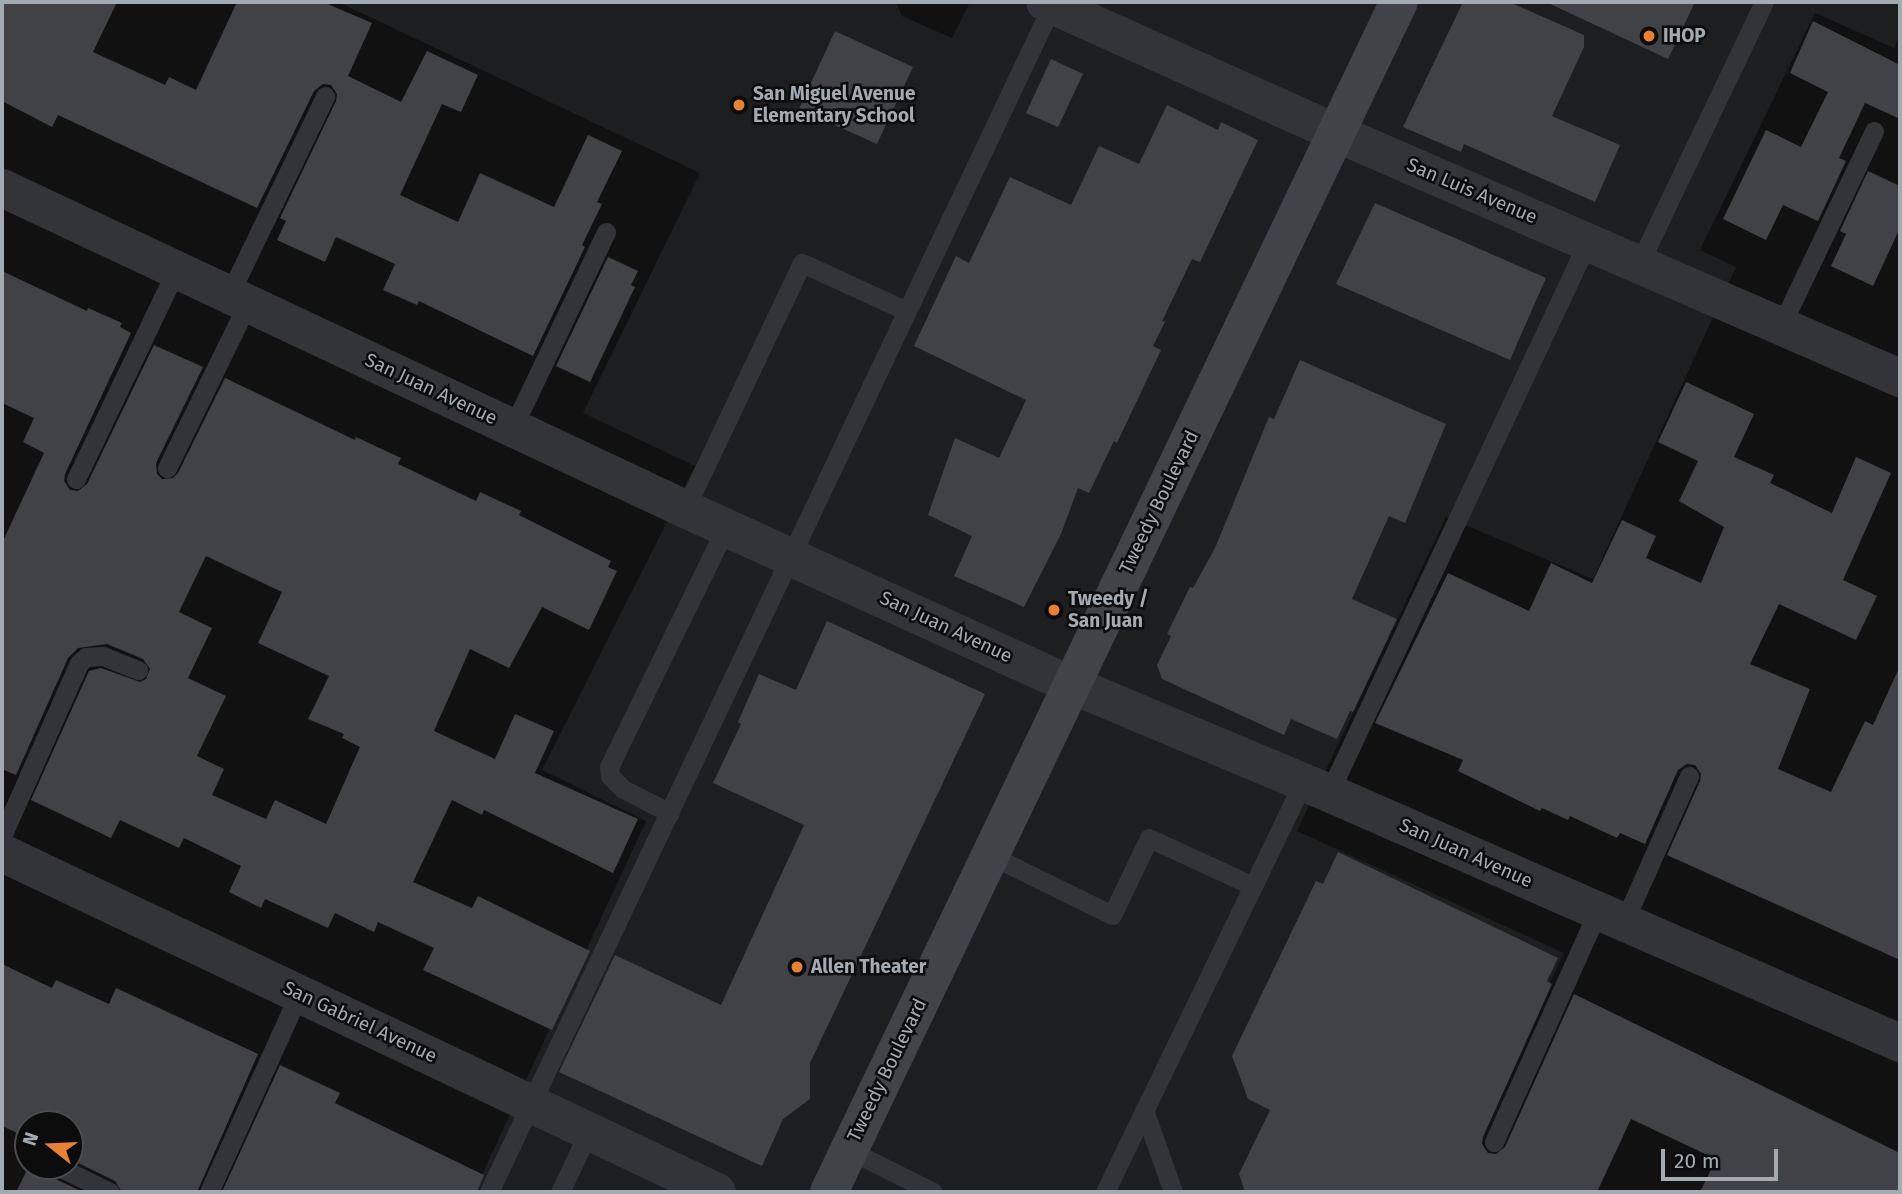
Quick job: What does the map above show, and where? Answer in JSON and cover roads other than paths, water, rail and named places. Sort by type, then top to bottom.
[{"type":"main road","name":"Tweedy Boulevard","points":[[829,1192],[1399,2]]},
{"type":"street","name":"San Luis Avenue","points":[[1049,3],[1336,133],[1900,378]]},
{"type":"street","name":"San Juan Avenue","points":[[2,188],[685,509],[1072,685],[1316,788],[1900,1044]]},
{"type":"street","name":"San Gabriel Avenue","points":[[2,853],[717,1192]]},
{"type":"lane","points":[[1639,264],[1764,2]]},
{"type":"lane","points":[[489,1192],[907,311],[1049,3]]},
{"type":"lane","points":[[167,468],[325,96]]},
{"type":"lane","points":[[1781,326],[1874,131]]},
{"type":"lane","points":[[513,427],[606,232]]},
{"type":"lane","points":[[1105,1192],[1253,886],[1316,788],[1588,241]]},
{"type":"lane","points":[[685,509],[802,263],[907,311]]},
{"type":"lane","points":[[76,479],[176,270]]},
{"type":"lane","points":[[670,813],[623,789],[611,776],[609,767],[726,527]]},
{"type":"lane","points":[[2,836],[79,663],[86,657],[103,656],[138,670]]},
{"type":"lane","points":[[1494,1142],[1611,917],[1689,776]]},
{"type":"lane","points":[[990,855],[1112,915],[1149,838],[1253,886]]},
{"type":"lane","points":[[209,1192],[299,994]]},
{"type":"lane","points":[[1144,1110],[1173,1192]]},
{"type":"lane","points":[[560,1192],[589,1131]]},
{"type":"lane","points":[[849,1150],[933,1192]]},
{"type":"lane","points":[[84,1179],[110,1192]]},
{"type":"place","name":"IHOP","points":[[1649,36]]},
{"type":"place","name":"San Miguel Avenue Elementary School","points":[[739,105]]},
{"type":"place","name":"Tweedy / San Juan","points":[[1054,610]]},
{"type":"place","name":"Allen Theater","points":[[797,967]]}]
